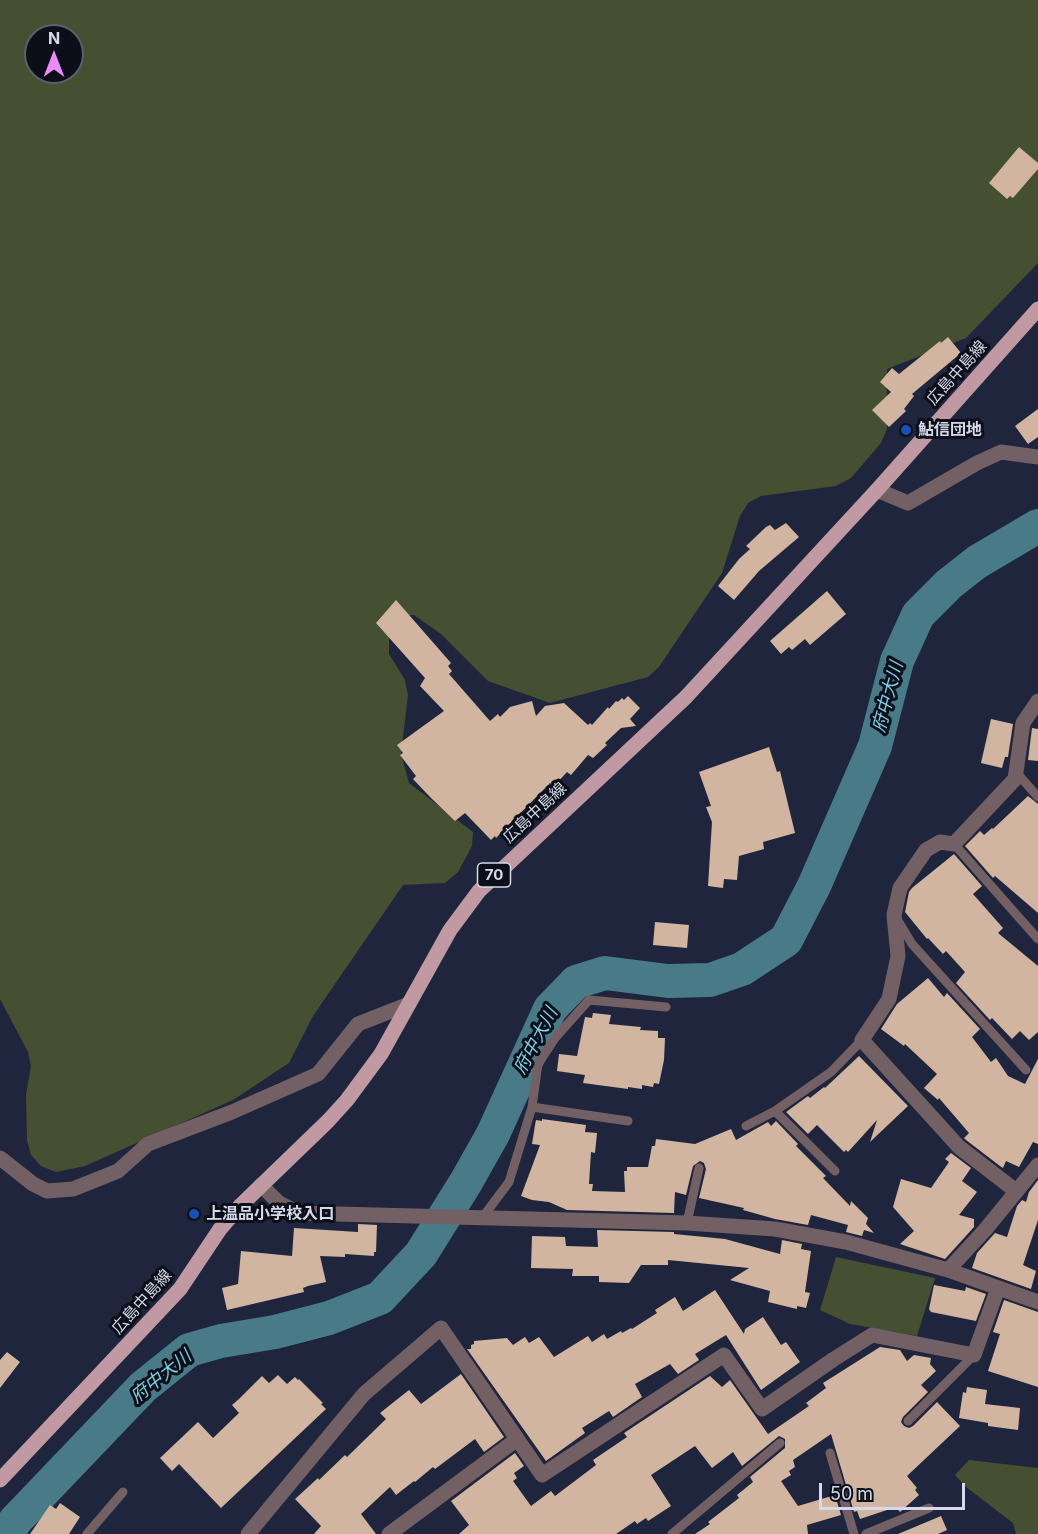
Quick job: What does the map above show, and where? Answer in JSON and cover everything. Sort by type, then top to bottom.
[{"type":"main road","name":"広島中島線","points":[[0,1480],[180,1289],[220,1229],[347,1100],[381,1054],[450,930],[479,891],[686,697],[878,490],[1038,309]]},
{"type":"street","points":[[878,490],[908,503],[976,463],[1001,452],[1038,457]]},
{"type":"street","points":[[1016,1191],[959,1147],[862,1040],[889,999],[898,956],[894,915],[900,888],[926,850],[940,842],[954,844],[1015,779],[1023,723],[1038,701]]},
{"type":"street","points":[[0,1158],[33,1184],[47,1191],[74,1189],[118,1171],[148,1144],[232,1112],[318,1074],[358,1024],[409,1004]]},
{"type":"street","points":[[948,1270],[985,1230],[1016,1191],[1036,1173]]},
{"type":"street","points":[[261,1185],[279,1203],[298,1213],[687,1223],[775,1229],[846,1242],[948,1270],[1038,1302]]},
{"type":"street","points":[[248,1534],[364,1394],[441,1328],[542,1475],[724,1355],[762,1409],[872,1335],[974,1355],[998,1288]]},
{"type":"street","points":[[389,1534],[516,1440]]},
{"type":"lane","points":[[1016,772],[1038,797]]},
{"type":"lane","points":[[954,844],[1038,939]]},
{"type":"lane","points":[[894,915],[912,944],[1026,1070]]},
{"type":"lane","points":[[476,1218],[509,1182],[532,1107],[538,1064],[555,1038],[589,1000],[666,1007]]},
{"type":"lane","points":[[746,1126],[775,1111],[831,1072],[862,1040]]},
{"type":"lane","points":[[532,1107],[628,1121]]},
{"type":"lane","points":[[775,1111],[835,1171]]},
{"type":"lane","points":[[687,1223],[699,1168]]},
{"type":"lane","points":[[908,1420],[974,1355]]},
{"type":"lane","points":[[672,1534],[780,1443]]},
{"type":"lane","points":[[830,1453],[854,1534]]},
{"type":"lane","points":[[87,1534],[123,1492]]},
{"type":"lane","points":[[866,1534],[929,1508]]},
{"type":"green space","points":[[0,0],[1038,0],[1038,263],[966,338],[887,369],[887,429],[881,443],[851,478],[836,486],[761,496],[748,503],[740,516],[722,573],[659,667],[648,677],[550,703],[488,681],[441,634],[414,615],[398,615],[389,626],[389,654],[405,680],[408,695],[401,754],[409,783],[473,832],[472,846],[458,872],[445,883],[403,885],[313,1016],[289,1063],[233,1100],[85,1166],[56,1172],[41,1166],[31,1155],[27,1140],[26,1095],[31,1066],[28,1052],[0,999]]},
{"type":"green space","points":[[836,1257],[935,1278],[917,1336],[850,1324],[820,1310]]},
{"type":"green space","points":[[969,1460],[1038,1468],[1038,1534],[1016,1534],[1013,1523],[966,1487],[955,1475]]},
{"type":"building","points":[[1019,147],[1038,163],[1038,169],[1013,198],[1010,196],[1007,199],[989,183]]},
{"type":"building","points":[[948,337],[961,353],[912,394],[914,396],[904,409],[906,411],[889,427],[872,410],[891,392],[880,382],[892,368],[899,374]]},
{"type":"building","points":[[1038,409],[1038,437],[1028,444],[1015,426]]},
{"type":"building","points":[[786,523],[799,537],[759,571],[734,600],[718,586],[750,549],[746,546],[766,527],[770,525],[775,530]]},
{"type":"building","points":[[827,591],[846,614],[810,645],[805,639],[792,650],[789,647],[781,654],[770,641]]},
{"type":"building","points":[[396,600],[451,663],[448,666],[452,671],[449,674],[490,721],[498,714],[500,717],[510,707],[532,701],[536,716],[545,706],[564,703],[588,725],[590,723],[592,725],[608,707],[609,709],[616,701],[622,698],[624,700],[628,696],[640,708],[630,719],[636,726],[621,728],[593,758],[588,755],[571,775],[567,772],[554,786],[550,783],[496,838],[495,836],[491,840],[465,813],[455,821],[413,779],[416,776],[400,755],[403,753],[397,745],[444,711],[420,686],[425,678],[376,623]]},
{"type":"building","points":[[991,719],[1013,724],[1008,757],[1005,757],[1002,768],[981,763]]},
{"type":"building","points":[[1032,728],[1038,729],[1038,761],[1028,760]]},
{"type":"building","points":[[769,747],[777,772],[780,771],[795,833],[763,842],[764,849],[739,856],[737,880],[724,879],[723,888],[708,886],[712,822],[706,807],[711,806],[699,772]]},
{"type":"building","points":[[1028,796],[1038,804],[1038,913],[995,876],[993,878],[965,846],[980,831],[984,835],[993,829]]},
{"type":"building","points":[[954,854],[982,886],[973,894],[1003,928],[998,933],[1038,966],[1038,1032],[1029,1040],[1020,1031],[1012,1039],[992,1018],[990,1020],[956,983],[965,972],[946,951],[943,954],[927,939],[905,912],[912,888]]},
{"type":"building","points":[[655,922],[689,925],[687,948],[653,945]]},
{"type":"building","points":[[928,978],[944,997],[947,993],[980,1029],[972,1037],[991,1062],[996,1058],[1008,1076],[1025,1084],[1038,1059],[1038,1144],[1033,1142],[1019,1167],[1006,1161],[1003,1168],[964,1138],[969,1133],[939,1098],[938,1100],[924,1088],[937,1074],[905,1044],[904,1046],[881,1029],[897,1004]]},
{"type":"building","points":[[593,1013],[611,1015],[609,1024],[658,1031],[658,1038],[665,1038],[664,1060],[659,1084],[654,1083],[653,1087],[642,1085],[642,1089],[628,1087],[628,1089],[583,1083],[585,1075],[557,1071],[559,1054],[577,1056],[585,1017],[592,1018]]},
{"type":"building","points":[[859,1056],[908,1106],[870,1142],[877,1120],[848,1152],[846,1150],[844,1152],[817,1125],[808,1134],[786,1112],[808,1096],[810,1098],[825,1088]]},
{"type":"building","points":[[542,1119],[586,1125],[585,1132],[597,1133],[595,1153],[591,1152],[589,1184],[593,1184],[592,1191],[625,1192],[624,1171],[627,1171],[627,1167],[648,1167],[652,1146],[655,1146],[656,1139],[695,1144],[731,1129],[736,1140],[768,1122],[771,1126],[776,1121],[798,1144],[796,1146],[826,1176],[823,1178],[850,1206],[851,1201],[868,1218],[866,1224],[874,1233],[864,1230],[862,1236],[846,1232],[848,1225],[811,1215],[808,1225],[775,1219],[743,1210],[744,1208],[699,1198],[706,1169],[704,1163],[700,1161],[693,1166],[686,1195],[675,1192],[674,1213],[567,1210],[549,1202],[532,1200],[521,1196],[540,1145],[532,1144],[536,1120],[542,1121]]},
{"type":"building","points":[[951,1153],[971,1168],[962,1181],[977,1192],[959,1215],[974,1219],[974,1227],[945,1259],[900,1244],[914,1231],[893,1207],[901,1179],[931,1188],[949,1162],[945,1159]]},
{"type":"building","points":[[1038,1180],[1038,1220],[1023,1265],[1036,1271],[1031,1289],[972,1268],[977,1253],[995,1233],[1007,1237],[1017,1206],[1022,1200],[1026,1202],[1029,1192]]},
{"type":"building","points":[[358,1224],[377,1225],[374,1256],[345,1254],[345,1257],[320,1256],[326,1282],[303,1288],[304,1292],[227,1310],[222,1288],[238,1284],[241,1251],[292,1256],[294,1228],[358,1232]]},
{"type":"building","points":[[597,1230],[674,1232],[674,1234],[725,1239],[780,1254],[782,1240],[802,1244],[801,1249],[811,1251],[805,1292],[810,1293],[806,1308],[797,1306],[797,1309],[768,1302],[770,1291],[730,1280],[749,1268],[668,1260],[668,1265],[641,1265],[629,1283],[599,1282],[599,1276],[572,1276],[573,1269],[531,1268],[532,1236],[565,1237],[566,1246],[598,1247]]},
{"type":"building","points":[[934,1285],[965,1291],[966,1287],[986,1294],[976,1321],[931,1312],[929,1309]]},
{"type":"building","points":[[715,1290],[744,1334],[745,1329],[763,1317],[781,1345],[786,1342],[800,1362],[761,1390],[726,1335],[695,1354],[699,1360],[678,1374],[670,1364],[635,1384],[642,1397],[613,1417],[609,1411],[582,1428],[585,1433],[546,1461],[467,1349],[471,1349],[474,1341],[507,1338],[513,1345],[525,1337],[529,1343],[539,1337],[554,1357],[588,1336],[592,1342],[604,1334],[607,1339],[621,1331],[622,1333],[632,1329],[657,1313],[655,1310],[675,1297],[683,1311]]},
{"type":"building","points":[[1004,1300],[1038,1312],[1038,1387],[988,1371],[1000,1334],[993,1332]]},
{"type":"building","points":[[880,1347],[900,1350],[907,1361],[914,1355],[931,1358],[930,1364],[936,1371],[921,1385],[928,1392],[903,1417],[901,1422],[904,1426],[909,1428],[913,1426],[937,1402],[960,1426],[907,1476],[917,1488],[915,1490],[919,1495],[900,1512],[896,1507],[860,1519],[857,1511],[854,1512],[831,1434],[793,1460],[795,1467],[789,1471],[791,1475],[781,1481],[798,1506],[835,1495],[841,1515],[807,1525],[808,1534],[695,1534],[739,1498],[737,1495],[753,1482],[750,1477],[785,1448],[785,1439],[779,1436],[742,1466],[733,1452],[712,1468],[695,1446],[651,1475],[671,1506],[648,1521],[646,1518],[637,1524],[635,1521],[616,1534],[459,1534],[469,1525],[451,1501],[515,1453],[524,1466],[514,1473],[517,1478],[513,1481],[531,1506],[551,1491],[555,1496],[596,1465],[593,1460],[627,1437],[624,1433],[710,1376],[722,1387],[730,1380],[768,1434],[809,1406],[806,1403],[826,1388],[823,1383]]},
{"type":"building","points":[[7,1352],[20,1362],[0,1388],[0,1360]]},
{"type":"building","points":[[461,1374],[504,1437],[484,1452],[475,1439],[396,1495],[390,1487],[361,1514],[376,1534],[314,1534],[321,1526],[295,1499],[345,1455],[347,1457],[386,1419],[380,1413],[409,1390],[421,1404]]},
{"type":"building","points":[[278,1375],[287,1384],[295,1377],[299,1379],[326,1409],[221,1508],[179,1464],[172,1471],[160,1458],[198,1422],[213,1438],[239,1413],[232,1405],[262,1376],[269,1383]]},
{"type":"building","points":[[967,1387],[987,1390],[985,1404],[1020,1408],[1018,1430],[988,1426],[988,1423],[959,1418],[963,1392],[966,1393]]},
{"type":"building","points":[[60,1503],[80,1517],[69,1534],[30,1534],[50,1505],[56,1509]]},
{"type":"building","points":[[941,1516],[947,1530],[938,1534],[898,1534]]},
{"type":"waterway","name":"府中大川","points":[[8,1534],[15,1521],[143,1387],[189,1350],[329,1318],[380,1298],[421,1254],[466,1182],[493,1134],[550,1009],[576,982],[605,973],[668,981],[710,980],[742,969],[786,940],[814,886],[875,746],[897,661],[918,615],[949,584],[977,562],[1038,526]]},
{"type":"place","name":"鮎信団地","points":[[906,430]]},
{"type":"place","name":"上温品小学校入口","points":[[194,1214]]}]
